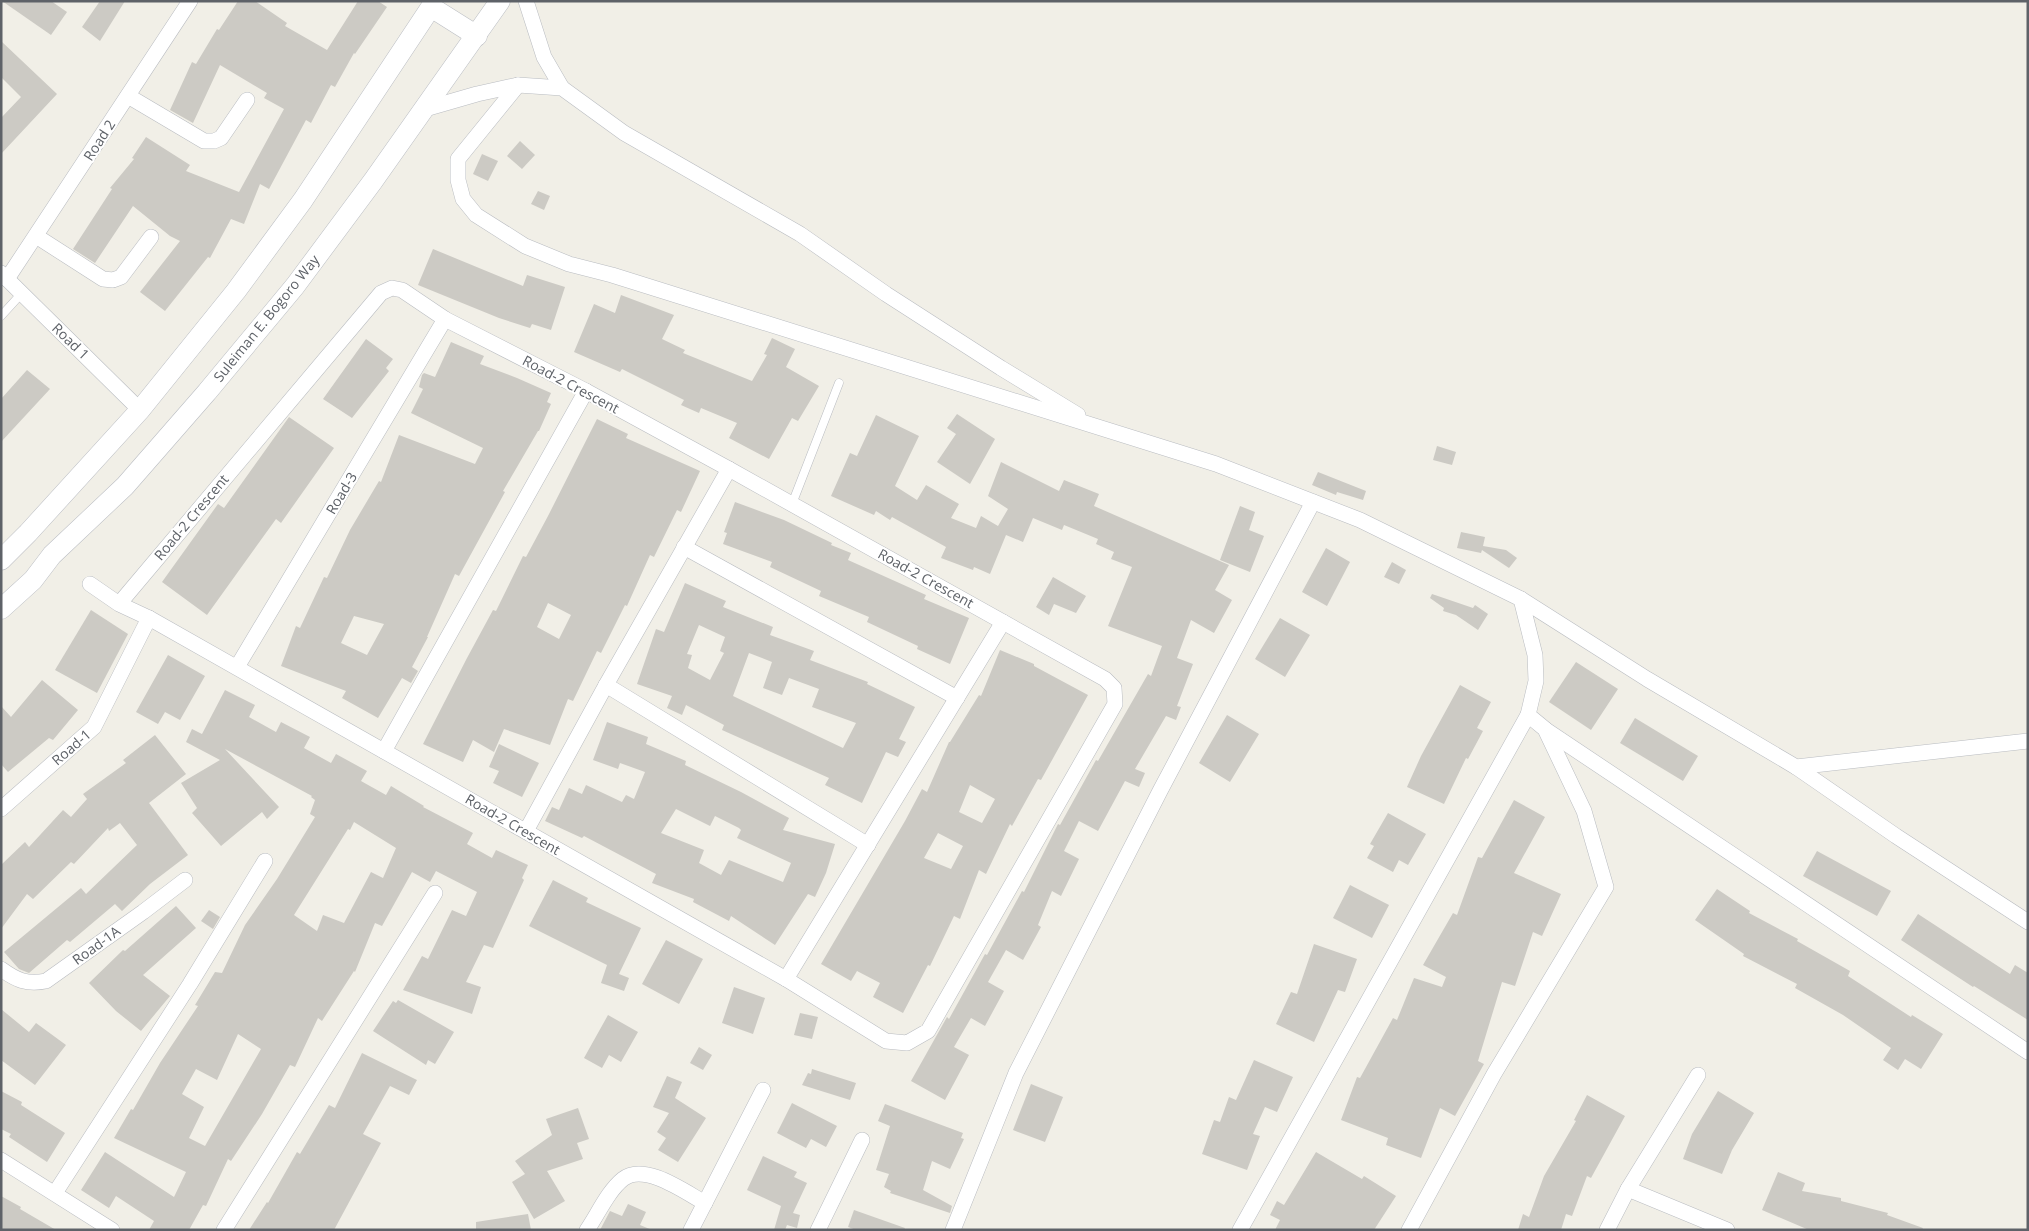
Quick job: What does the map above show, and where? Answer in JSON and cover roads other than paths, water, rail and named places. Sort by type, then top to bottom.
[{"type":"main road","name":"Suleiman E. Bogoro Way","points":[[1,609],[33,580],[52,555],[125,486],[207,392],[294,286],[425,109],[500,1]]},
{"type":"main road","points":[[1,560],[28,534],[140,410],[236,291],[303,200],[431,7],[477,36]]},
{"type":"street","name":"Road 2","points":[[4,276],[36,236],[190,1]]},
{"type":"street","points":[[526,1],[544,57],[562,88],[624,133],[800,234],[911,310],[1099,428]]},
{"type":"street","points":[[425,109],[477,94],[518,85],[562,88]]},
{"type":"street","points":[[518,85],[458,159],[458,180],[464,199],[476,215],[525,246],[569,264],[622,278],[1216,464],[1360,520],[1521,599],[1646,679],[1796,767],[1896,836],[2028,922]]},
{"type":"street","points":[[128,96],[204,141],[214,141],[221,138],[247,100]]},
{"type":"street","points":[[36,236],[103,279],[113,280],[121,277],[151,237]]},
{"type":"street","name":"Road 1","points":[[4,276],[140,410]]},
{"type":"street","name":"Road-2 Crescent","points":[[90,584],[119,604],[149,618],[786,979],[886,1040],[907,1043],[928,1031],[933,1023],[1115,704],[1114,688],[1105,679],[729,469],[586,391],[445,319],[402,290],[392,288],[380,293],[119,604]]},
{"type":"street","name":"Road-3","points":[[237,668],[445,319]]},
{"type":"street","points":[[384,751],[586,391]]},
{"type":"street","points":[[526,831],[606,685],[729,469]]},
{"type":"street","points":[[953,1230],[1016,1073],[1160,791],[1313,502]]},
{"type":"street","points":[[684,547],[957,698]]},
{"type":"street","points":[[1240,1230],[1528,715],[1536,681],[1535,655],[1521,599]]},
{"type":"street","name":"Road-1","points":[[1,809],[94,727],[149,618]]},
{"type":"street","points":[[786,979],[1003,622]]},
{"type":"street","points":[[606,685],[868,846]]},
{"type":"street","points":[[1528,715],[1545,729],[2028,1052]]},
{"type":"street","points":[[1409,1230],[1494,1074],[1606,887],[1584,811],[1545,729]]},
{"type":"street","points":[[1796,767],[2028,741]]},
{"type":"street","points":[[54,1193],[190,984],[265,862]]},
{"type":"street","name":"Road-1A","points":[[1,969],[20,981],[34,984],[46,981],[185,880]]},
{"type":"street","points":[[224,1230],[435,893]]},
{"type":"street","points":[[1607,1230],[1628,1189],[1698,1075]]},
{"type":"street","points":[[691,1230],[763,1090]]},
{"type":"street","points":[[818,1230],[862,1140]]},
{"type":"street","points":[[1,1160],[112,1230]]},
{"type":"street","points":[[587,1230],[616,1186],[624,1178],[636,1173],[651,1175],[705,1202]]},
{"type":"street","points":[[1628,1189],[1727,1230]]},
{"type":"lane","points":[[1,316],[22,293]]},
{"type":"lane","points":[[792,504],[839,383]]}]
